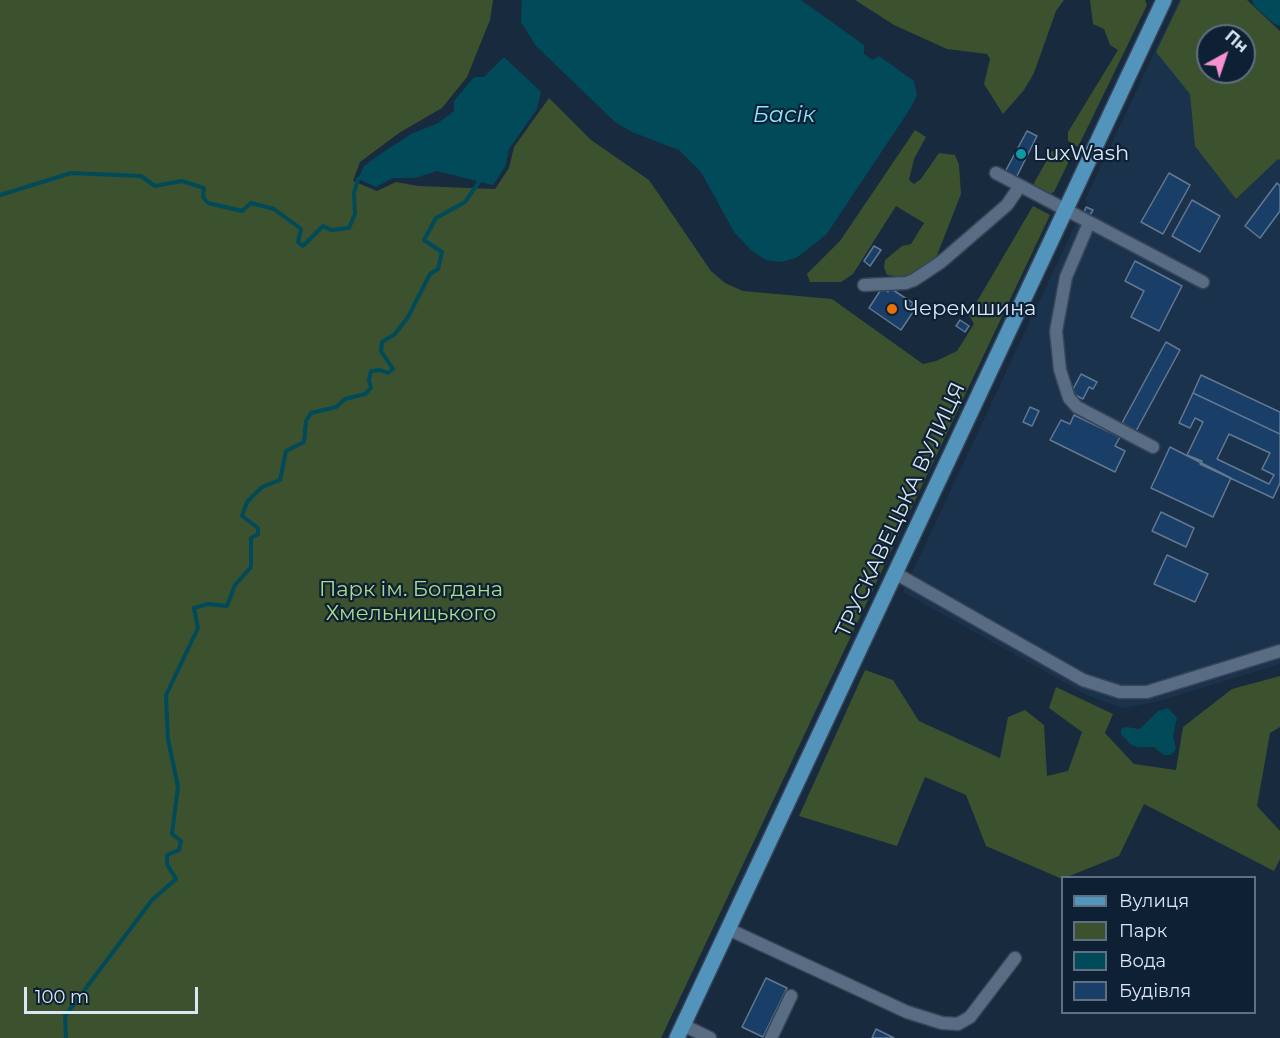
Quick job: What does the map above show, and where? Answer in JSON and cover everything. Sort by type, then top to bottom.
[{"type":"main road","name":"ТРУСКАВЕЦЬКА ВУЛИЦЯ","points":[[680,1032],[1164,0]]},
{"type":"street","points":[[996,173],[1203,282]]},
{"type":"street","points":[[864,285],[906,283],[914,280],[941,262],[1007,205],[1020,186]]},
{"type":"street","points":[[1089,223],[1066,277],[1056,331],[1060,370],[1069,398],[1077,407],[1153,447]]},
{"type":"street","points":[[894,573],[1083,680],[1120,692],[1147,692],[1280,651]]},
{"type":"street","points":[[728,929],[907,1012],[949,1024],[958,1024],[970,1017],[1015,957]]},
{"type":"street","points":[[771,1038],[791,996]]},
{"type":"street","points":[[680,1032],[710,1038]]},
{"type":"shaded area","points":[[1179,0],[1225,0],[1280,40],[1280,664],[1156,702],[1122,708],[1087,695],[903,592],[1074,227],[1087,205],[1086,198]]},
{"type":"green space","name":"Парк ім. Богдана Хмельницького","points":[[0,0],[493,0],[490,20],[467,77],[442,108],[399,133],[360,162],[353,181],[377,191],[396,182],[418,186],[495,189],[509,168],[514,147],[549,98],[591,140],[649,180],[711,271],[725,283],[743,291],[832,299],[923,364],[936,361],[957,351],[974,324],[969,315],[1033,206],[1050,215],[661,1038],[0,1038]]},
{"type":"green space","points":[[855,0],[1064,0],[1056,11],[1034,73],[1024,90],[1003,114],[984,84],[990,59],[987,54],[947,49],[894,25]]},
{"type":"green space","points":[[1090,0],[1145,0],[1147,5],[1078,147],[1068,141],[1068,132],[1118,50],[1110,45],[1104,29],[1093,24]]},
{"type":"green space","points":[[1181,0],[1247,0],[1280,31],[1280,160],[1278,159],[1236,199],[1195,146],[1190,94],[1156,52]]},
{"type":"green space","points":[[915,130],[926,137],[914,159],[909,180],[914,184],[921,179],[939,153],[955,155],[959,165],[961,194],[934,263],[912,278],[887,275],[884,268],[885,260],[902,246],[911,244],[924,223],[896,206],[853,274],[841,282],[810,282],[807,274],[840,241]]},
{"type":"green space","points":[[1052,151],[1065,153],[1069,161],[1054,192],[1047,195],[1035,189],[1034,183]]},
{"type":"green space","points":[[865,670],[893,680],[919,721],[1000,758],[1008,717],[1025,710],[1044,725],[1047,776],[1068,771],[1082,732],[1049,708],[1056,687],[1113,714],[1105,733],[1134,764],[1176,770],[1183,727],[1232,689],[1280,676],[1280,727],[1270,733],[1257,806],[1280,831],[1280,859],[1274,871],[1144,804],[1119,856],[1069,876],[1061,876],[1061,879],[986,846],[966,795],[925,777],[897,846],[799,816]]},
{"type":"water","name":"Басік","points":[[522,0],[801,0],[864,45],[864,54],[873,60],[879,56],[914,81],[917,95],[826,235],[796,258],[781,262],[766,260],[752,251],[734,232],[701,172],[679,150],[632,132],[615,122],[536,46],[521,22]]},
{"type":"water","points":[[504,57],[541,92],[537,109],[509,149],[505,167],[493,185],[437,171],[415,178],[393,178],[376,187],[358,179],[364,166],[379,155],[411,134],[438,123],[454,111],[454,101],[474,77],[484,77]]},
{"type":"water","points":[[1168,708],[1177,718],[1173,736],[1176,749],[1171,755],[1164,755],[1154,747],[1137,747],[1130,744],[1121,734],[1121,729],[1126,727],[1140,729],[1158,711]]},
{"type":"building","name":"LuxWash","points":[[1027,131],[1037,136],[1016,178],[1005,172]]},
{"type":"building","points":[[1169,173],[1190,185],[1163,234],[1141,222]]},
{"type":"building","points":[[1277,183],[1280,186],[1280,211],[1260,238],[1245,226]]},
{"type":"building","points":[[1192,200],[1220,216],[1200,252],[1172,236]]},
{"type":"building","points":[[1086,207],[1093,210],[1090,215],[1084,212]]},
{"type":"building","points":[[874,246],[881,250],[870,266],[864,261]]},
{"type":"building","points":[[1135,261],[1182,286],[1159,331],[1131,317],[1144,291],[1125,281]]},
{"type":"building","name":"Черемшина","points":[[882,288],[888,292],[890,288],[913,303],[911,307],[915,309],[901,330],[869,308]]},
{"type":"building","points":[[960,320],[969,326],[965,332],[956,326]]},
{"type":"building","points":[[1166,342],[1180,350],[1136,431],[1122,423]]},
{"type":"building","points":[[1081,374],[1097,382],[1093,389],[1089,387],[1083,399],[1071,393]]},
{"type":"building","points":[[1201,375],[1280,412],[1280,434],[1193,393]]},
{"type":"building","points":[[1193,393],[1280,434],[1280,483],[1273,498],[1200,464],[1202,461],[1187,455],[1203,422],[1195,418],[1190,428],[1179,423]],"holes":[[[1229,434],[1270,453],[1262,469],[1274,475],[1269,484],[1217,459]]]},
{"type":"building","points":[[1030,407],[1039,411],[1032,426],[1023,422]]},
{"type":"building","points":[[1074,415],[1120,437],[1115,446],[1125,451],[1115,472],[1050,440],[1061,420],[1070,424]]},
{"type":"building","points":[[1170,447],[1231,478],[1213,517],[1151,488]]},
{"type":"building","points":[[1161,512],[1194,528],[1186,547],[1152,531]]},
{"type":"building","points":[[1167,555],[1208,574],[1195,602],[1154,584]]},
{"type":"building","points":[[766,978],[787,988],[763,1037],[742,1027]]},
{"type":"building","points":[[876,1029],[894,1038],[872,1038]]},
{"type":"waterway","points":[[1263,0],[1280,15]]},
{"type":"waterway","points":[[0,195],[71,173],[141,176],[155,186],[182,181],[204,188],[203,197],[208,203],[242,211],[251,203],[274,209],[301,229],[298,242],[303,246],[323,226],[331,230],[349,228],[355,214],[354,193],[358,179],[361,178]]},
{"type":"waterway","points":[[66,1038],[65,1016],[152,900],[176,879],[167,864],[167,855],[179,850],[181,841],[172,834],[178,787],[168,739],[166,695],[198,628],[194,608],[208,604],[227,606],[235,585],[251,567],[251,538],[258,534],[258,528],[242,516],[247,502],[262,487],[280,480],[286,451],[304,442],[306,421],[311,413],[336,407],[345,399],[365,394],[371,388],[369,380],[371,371],[380,370],[388,373],[393,369],[381,351],[382,342],[395,334],[408,317],[430,274],[438,269],[442,252],[424,240],[436,218],[465,202],[481,179]]},
{"type":"place","name":"LuxWash","points":[[1021,154]]},
{"type":"place","name":"Черемшина","points":[[892,309]]}]
